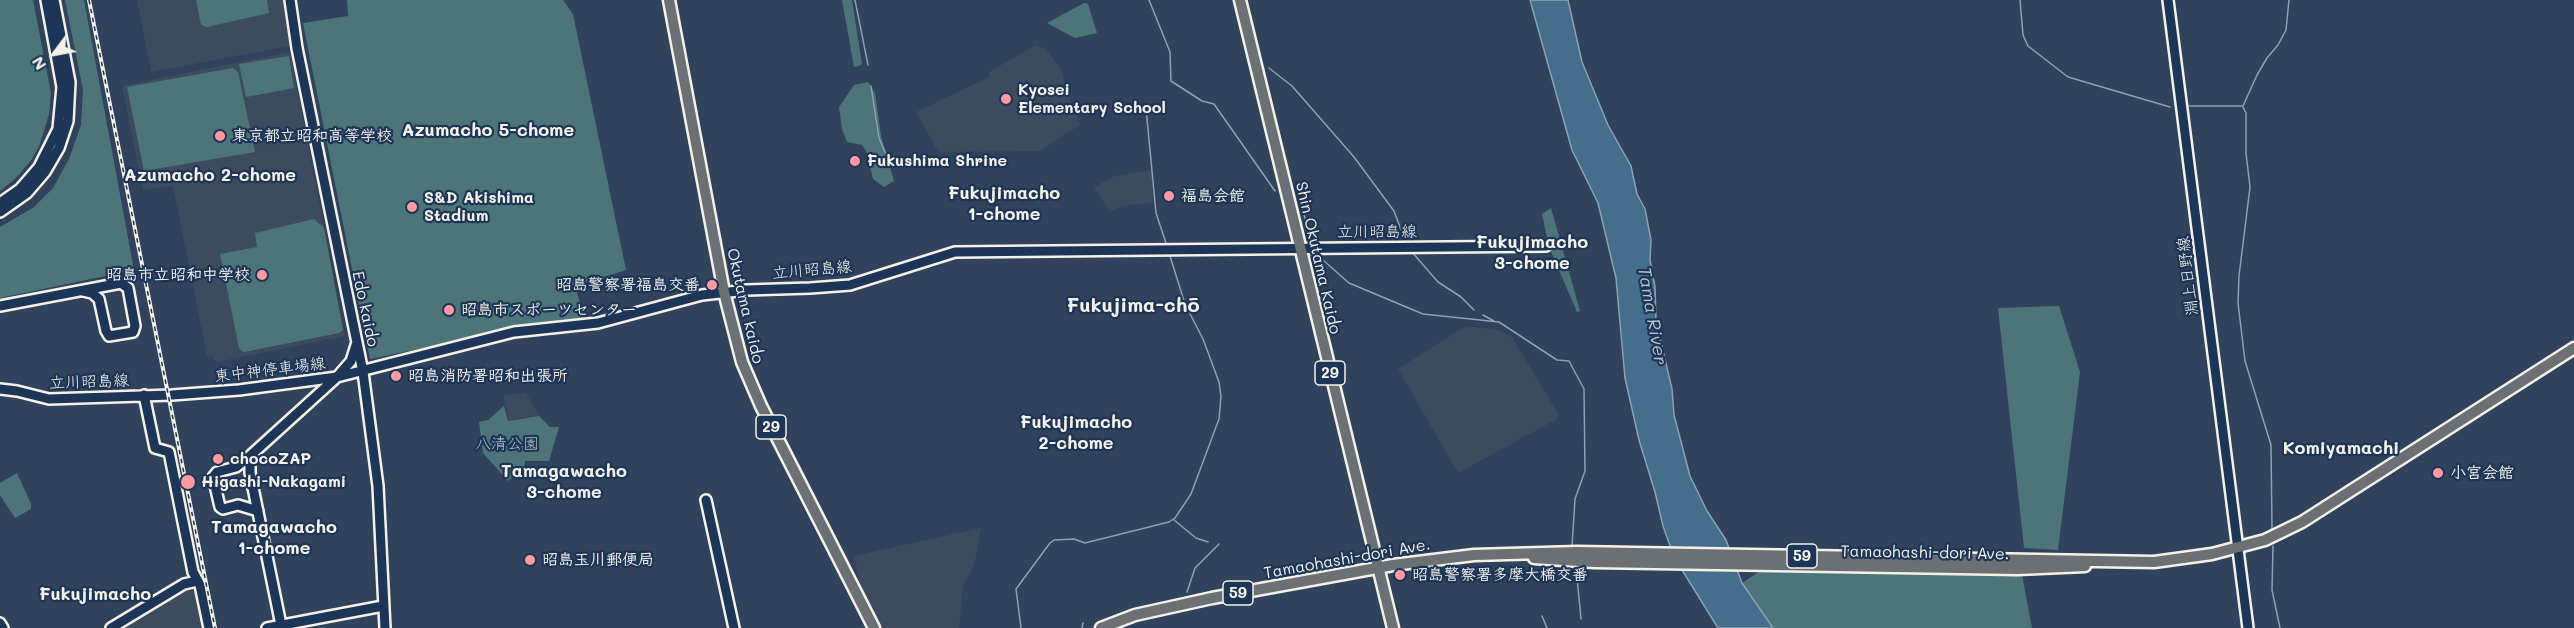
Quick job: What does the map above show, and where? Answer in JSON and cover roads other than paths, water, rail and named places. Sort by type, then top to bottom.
[{"type":"main road","points":[[0,203],[20,189],[39,167],[58,129],[62,87],[46,0]]},
{"type":"main road","points":[[0,212],[27,193],[45,172],[59,148],[68,121],[70,82],[54,0]]},
{"type":"main road","name":"Edo kaido","points":[[290,0],[297,48],[363,372],[378,486],[385,628]]},
{"type":"main road","name":"Okutama kaido","points":[[669,0],[724,292],[737,348],[750,385],[874,628]]},
{"type":"main road","name":"Shin Okutama Kaido","points":[[1240,0],[1309,248],[1393,628]]},
{"type":"main road","name":"淵上日野線","points":[[2168,0],[2248,628]]},
{"type":"main road","name":"立川昭島線","points":[[363,372],[514,332],[598,323],[679,300],[724,292],[850,285],[955,252],[1546,246]]},
{"type":"main road","points":[[0,306],[121,283],[128,288],[135,326],[133,332],[109,336],[106,332],[99,299],[92,293],[83,291]]},
{"type":"main road","points":[[99,299],[106,285]]},
{"type":"main road","points":[[236,467],[337,377],[351,361],[357,341]]},
{"type":"main road","name":"Tamaohashi-dori Ave.","points":[[1101,628],[1135,615],[1172,606],[1379,568],[1453,557],[1495,555],[2018,569],[2189,558],[2238,549],[2265,540],[2302,522],[2574,348]]},
{"type":"main road","name":"東中神停車場線","points":[[180,394],[238,390],[363,372]]},
{"type":"main road","name":"立川昭島線","points":[[0,390],[17,391],[49,399],[180,394]]},
{"type":"main road","points":[[144,395],[154,445],[157,449],[165,449],[169,452],[193,572],[209,628]]},
{"type":"main road","points":[[251,455],[250,473],[281,625]]},
{"type":"main road","points":[[250,473],[241,467],[236,467],[217,472],[213,477],[220,507],[223,509],[238,505],[254,493]]},
{"type":"main road","points":[[706,500],[734,628]]},
{"type":"main road","points":[[238,505],[258,511]]},
{"type":"main road","name":"Tamaohashi-dori Ave.","points":[[1594,558],[2010,559],[2139,562]]},
{"type":"main road","points":[[111,628],[184,584],[197,581]]},
{"type":"main road","points":[[267,628],[383,606]]},
{"type":"main road","points":[[0,624],[3,628]]},
{"type":"water","name":"Tama River","points":[[1530,0],[1568,0],[1582,62],[1608,125],[1631,166],[1637,194],[1645,209],[1651,240],[1650,260],[1655,287],[1656,321],[1672,389],[1674,415],[1690,476],[1707,511],[1726,540],[1742,583],[1773,628],[1718,628],[1674,557],[1639,440],[1625,378],[1616,278],[1598,203],[1572,150]]},
{"type":"waterway","points":[[855,0],[868,65]]},
{"type":"waterway","points":[[1149,0],[1170,52],[1171,81],[1202,101],[1214,104],[1275,191]]},
{"type":"waterway","points":[[2020,0],[2023,35],[2028,46],[2068,77],[2170,107]]},
{"type":"waterway","points":[[2243,106],[2257,75],[2286,30],[2289,0]]},
{"type":"waterway","points":[[1269,68],[1292,86],[1354,157],[1394,211],[1406,243]]},
{"type":"waterway","points":[[871,86],[879,138],[891,166]]},
{"type":"waterway","points":[[2189,106],[2242,106]]},
{"type":"waterway","points":[[2243,107],[2246,113],[2246,153],[2250,187],[2238,303],[2245,361],[2271,445],[2272,530]]},
{"type":"waterway","points":[[1146,108],[1156,213],[1167,246]]},
{"type":"waterway","points":[[1300,199],[1312,246]]},
{"type":"waterway","points":[[1412,252],[1438,282],[1461,297],[1474,310]]},
{"type":"waterway","points":[[1021,628],[1016,589],[1050,543],[1054,540],[1074,539],[1085,543],[1169,522],[1175,518],[1191,494],[1219,419],[1221,396],[1219,382],[1203,339],[1185,304],[1169,253]]},
{"type":"waterway","points":[[1315,253],[1349,283],[1423,314],[1499,322],[1557,360],[1569,361],[1584,389],[1585,471],[1575,499],[1572,547]]},
{"type":"waterway","points":[[1483,315],[1494,321]]},
{"type":"waterway","points":[[1174,520],[1196,538],[1208,542]]},
{"type":"waterway","points":[[1187,592],[1195,568],[1219,544]]},
{"type":"waterway","points":[[2273,546],[2272,590],[2280,628]]},
{"type":"waterway","points":[[1576,567],[1581,619]]},
{"type":"waterway","points":[[1542,616],[1547,628]]},
{"type":"waterway","points":[[1082,628],[1083,623]]},
{"type":"railway","points":[[89,0],[215,628]]},
{"type":"place","name":"Kyosei Elementary School","points":[[1006,99]]},
{"type":"place","name":"東京都立昭和高等学校","points":[[220,136]]},
{"type":"place","name":"Fukushima Shrine","points":[[855,161]]},
{"type":"place","name":"福島会館","points":[[1169,196]]},
{"type":"place","name":"S&D Akishima Stadium","points":[[412,207]]},
{"type":"place","name":"昭島市立昭和中学校","points":[[262,275]]},
{"type":"place","name":"昭島警察署福島交番","points":[[712,285]]},
{"type":"place","name":"昭島市スポーツセンター","points":[[449,310]]},
{"type":"place","name":"昭島消防署昭和出張所","points":[[396,376]]},
{"type":"place","name":"chocoZAP","points":[[218,459]]},
{"type":"place","name":"小宮会館","points":[[2438,473]]},
{"type":"place","name":"Higashi-Nakagami","points":[[188,482]]},
{"type":"place","name":"昭島玉川郵便局","points":[[530,560]]},
{"type":"place","name":"昭島警察署多摩大橋交番","points":[[1400,575]]},
{"type":"district","name":"Azumacho 5-chome","points":[[488,130]]},
{"type":"district","name":"Azumacho 2-chome","points":[[210,175]]},
{"type":"district","name":"Fukujimacho 1-chome","points":[[1004,203]]},
{"type":"district","name":"Fukujimacho 3-chome","points":[[1532,252]]},
{"type":"district","name":"Fukujima-chō","points":[[1133,306]]},
{"type":"district","name":"Fukujimacho 2-chome","points":[[1076,432]]},
{"type":"district","name":"Komiyamachi","points":[[2341,448]]},
{"type":"district","name":"Tamagawacho 3-chome","points":[[564,481]]},
{"type":"district","name":"Tamagawacho 1-chome","points":[[274,537]]},
{"type":"district","name":"Fukujimacho","points":[[95,594]]},
{"type":"park label","name":"八清公園","points":[[507,444]]}]
